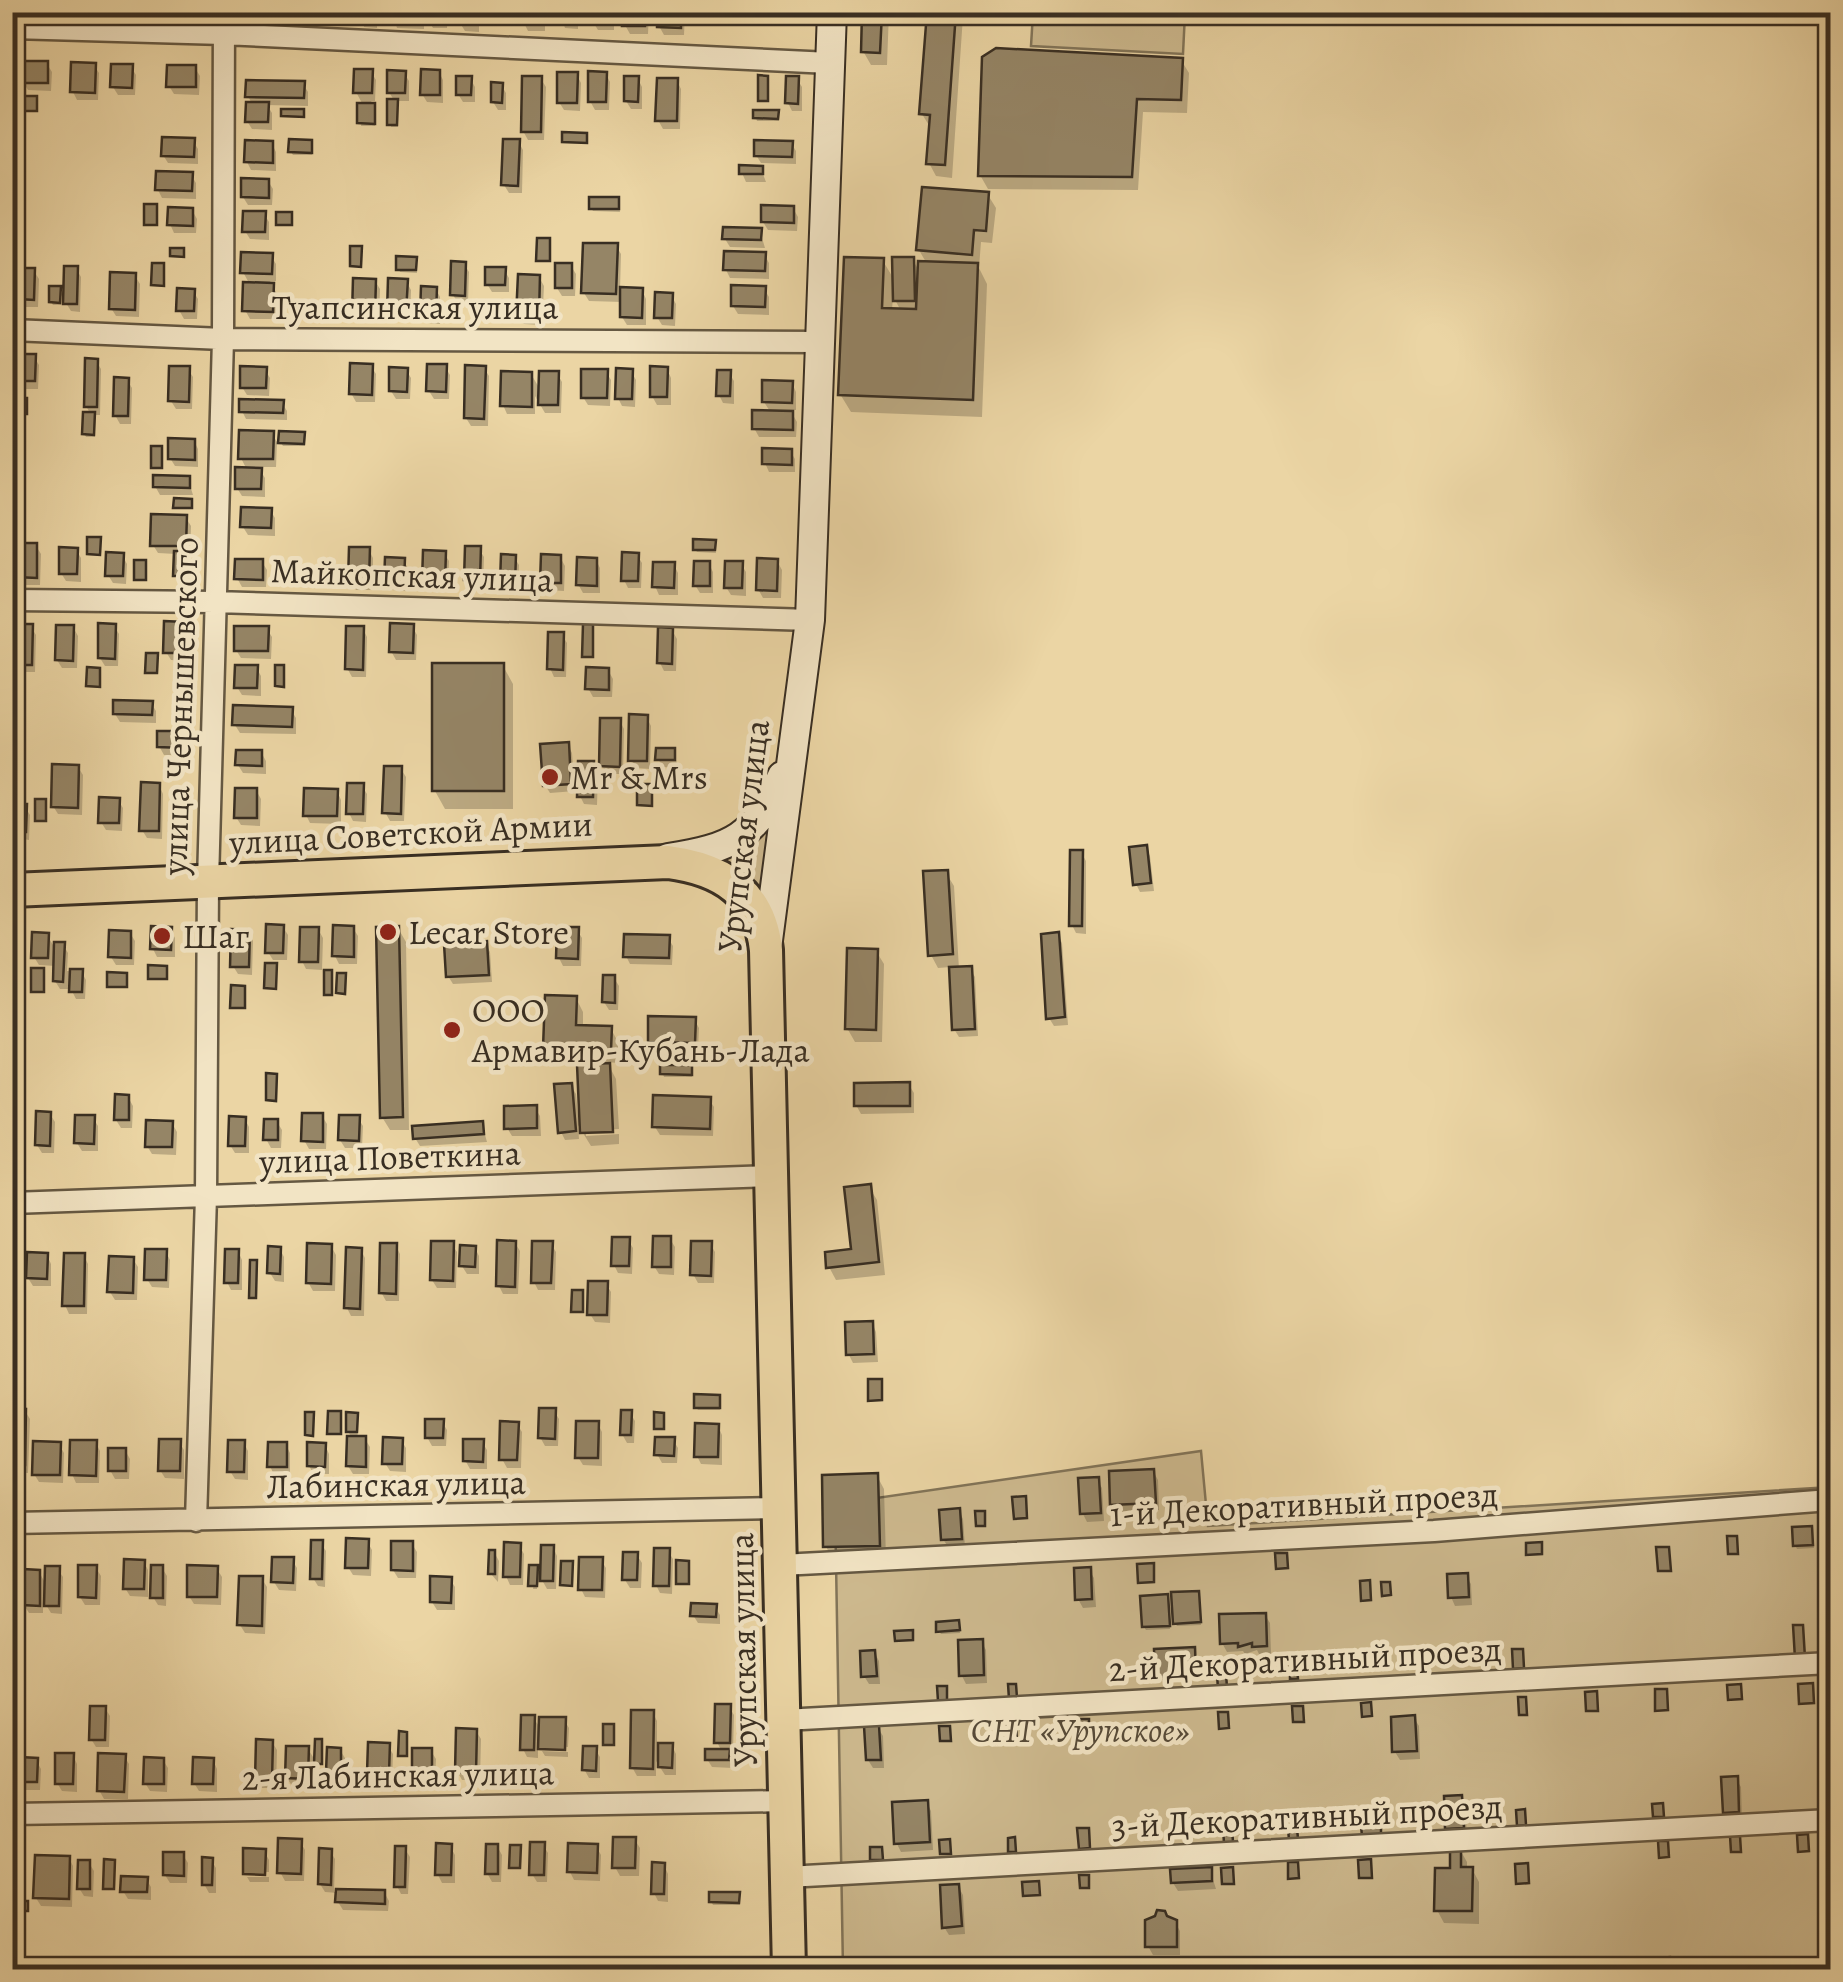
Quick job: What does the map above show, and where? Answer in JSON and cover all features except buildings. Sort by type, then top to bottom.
[{"type":"main road","name":"улица Советской Армии","points":[[12,890],[639,862],[690,865],[730,883],[751,903],[761,919],[766,950]]},
{"type":"main road","name":"Урупская улица","points":[[766,950],[789,1970]]},
{"type":"street","name":"Урупская улица","points":[[766,950],[810,620],[832,12]]},
{"type":"street","points":[[12,28],[224,23],[830,63]]},
{"type":"street","name":"улица Чернышевского","points":[[196,1521],[223,338],[224,23]]},
{"type":"street","name":"Туапсинская улица","points":[[12,330],[223,338],[818,342]]},
{"type":"street","name":"Майкопская улица","points":[[12,600],[216,602],[810,620]]},
{"type":"street","points":[[639,862],[705,852],[736,842],[750,831],[774,796],[794,742]]},
{"type":"street","name":"улица Поветкина","points":[[12,1203],[770,1176]]},
{"type":"street","name":"1-й Декоративный проезд","points":[[782,1565],[1434,1531],[1830,1500]]},
{"type":"street","name":"Лабинская улица","points":[[12,1523],[781,1508]]},
{"type":"street","name":"2-й Декоративный проезд","points":[[784,1720],[1830,1663]]},
{"type":"street","name":"2-я Лабинская улица","points":[[12,1814],[785,1801]]},
{"type":"street","name":"3-й Декоративный проезд","points":[[787,1877],[1830,1820]]},
{"type":"green space","points":[[1033,13],[1185,13],[1183,54],[1031,46]]},
{"type":"green space","points":[[773,823],[760,893],[716,860],[751,846]]},
{"type":"green space","name":"СНТ «Урупское»","points":[[1201,1451],[1208,1526],[1830,1487],[1830,1969],[843,1969],[835,1504]]},
{"type":"place","name":"Mr & Mrs","points":[[550,777]]},
{"type":"place","name":"Lecar Store","points":[[388,932]]},
{"type":"place","name":"Шаг","points":[[162,936]]},
{"type":"place","name":"ООО Армавир-Кубань-Лада","points":[[452,1030]]}]
